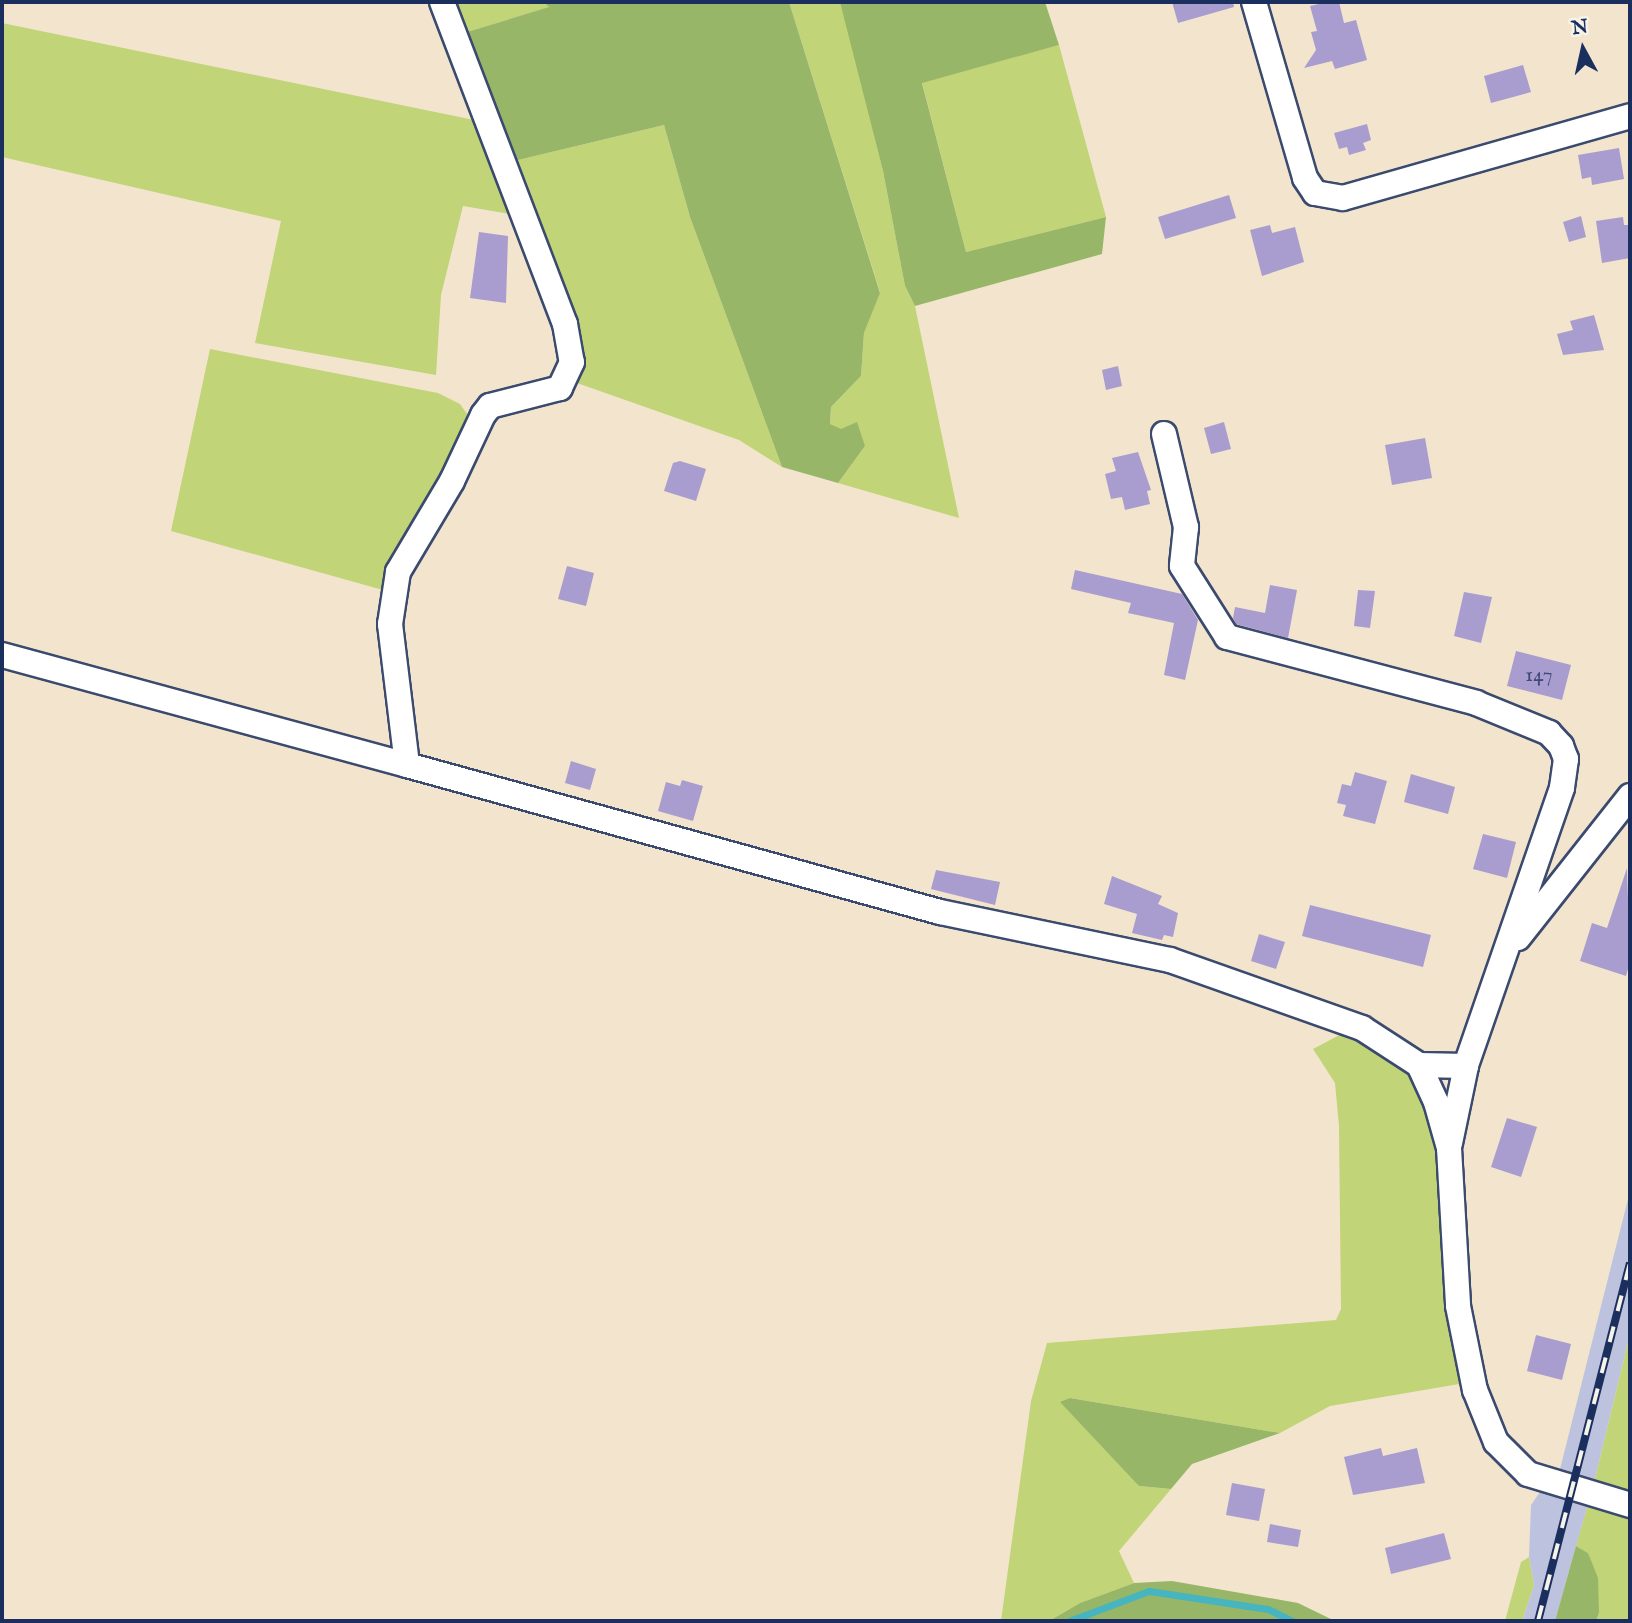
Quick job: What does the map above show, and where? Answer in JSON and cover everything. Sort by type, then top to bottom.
[{"type":"street","points":[[407,765],[390,624],[398,572],[452,481],[483,415],[490,406],[549,395],[561,388],[572,362],[565,324],[442,2]]},
{"type":"street","points":[[1254,2],[1305,178],[1315,193],[1343,198],[1630,116]]},
{"type":"street","points":[[1164,434],[1186,527],[1182,566],[1227,637],[1476,703],[1549,733],[1561,746],[1566,759],[1562,788],[1466,1066],[1449,1148]]},
{"type":"street","points":[[2,655],[940,912],[1170,960],[1362,1028],[1419,1065],[1466,1066]]},
{"type":"street","points":[[1506,952],[1630,796]]},
{"type":"street","points":[[1419,1065],[1436,1102],[1449,1148],[1458,1306],[1475,1390],[1496,1442],[1528,1474],[1630,1505]]},
{"type":"shaded area","points":[[1630,1191],[1630,1334],[1594,1483],[1555,1621],[1522,1621],[1534,1585],[1529,1557],[1531,1505],[1540,1492],[1554,1493]]},
{"type":"green space","points":[[456,2],[544,2],[550,7],[467,32]]},
{"type":"green space","points":[[544,2],[789,2],[880,293],[864,333],[861,376],[831,407],[830,424],[841,429],[857,422],[865,446],[838,483],[782,467],[690,217],[664,125],[514,161],[467,32],[549,7]]},
{"type":"green space","points":[[789,2],[840,2],[883,171],[905,286],[915,306],[959,518],[838,483],[865,446],[830,424],[831,407],[861,376],[864,333],[880,292]]},
{"type":"green space","points":[[840,2],[1045,2],[1059,45],[922,83],[966,252],[1106,217],[1102,254],[915,306],[905,286],[883,171]]},
{"type":"green space","points":[[2,23],[479,121],[510,214],[463,206],[441,295],[436,375],[255,343],[281,221],[2,157]]},
{"type":"green space","points":[[1059,45],[1106,217],[966,252],[922,82]]},
{"type":"green space","points":[[664,125],[690,217],[782,467],[739,440],[577,383],[580,356],[514,161]]},
{"type":"green space","points":[[210,349],[438,393],[460,404],[467,414],[448,470],[383,590],[171,531]]},
{"type":"green space","points":[[1347,1031],[1418,1079],[1435,1122],[1465,1383],[1330,1406],[1280,1433],[1070,1398],[1139,1486],[1171,1489],[1119,1551],[1134,1583],[1080,1603],[1049,1621],[1001,1621],[1031,1401],[1047,1343],[1336,1320],[1341,1309],[1339,1126],[1335,1083],[1313,1049]]},
{"type":"green space","points":[[1630,1334],[1630,1493],[1594,1483]]},
{"type":"green space","points":[[1070,1398],[1280,1433],[1192,1464],[1171,1489],[1139,1486],[1060,1402]]},
{"type":"green space","points":[[1589,1501],[1630,1518],[1630,1621],[1596,1621],[1599,1613],[1588,1553],[1576,1546]]},
{"type":"green space","points":[[1576,1546],[1588,1553],[1598,1578],[1599,1613],[1596,1621],[1555,1621]]},
{"type":"green space","points":[[1529,1557],[1534,1585],[1522,1621],[1505,1621],[1521,1562]]},
{"type":"green space","points":[[1172,1581],[1298,1603],[1335,1621],[1049,1621],[1080,1603],[1134,1583]]},
{"type":"building","points":[[1172,2],[1233,2],[1234,7],[1178,23]]},
{"type":"building","points":[[1339,2],[1344,23],[1356,20],[1367,60],[1335,69],[1332,61],[1304,68],[1316,50],[1311,32],[1317,31],[1310,6]]},
{"type":"building","points":[[1523,65],[1531,92],[1491,103],[1484,76]]},
{"type":"building","points":[[1367,124],[1371,140],[1363,143],[1366,150],[1349,155],[1347,147],[1339,149],[1334,133]]},
{"type":"building","points":[[1619,148],[1624,179],[1592,185],[1591,177],[1582,179],[1578,155]]},
{"type":"building","points":[[1229,195],[1236,218],[1165,239],[1158,217]]},
{"type":"building","points":[[1581,216],[1586,237],[1569,242],[1563,222]]},
{"type":"building","points":[[1623,217],[1624,225],[1628,225],[1630,258],[1602,263],[1596,221]]},
{"type":"building","points":[[1270,225],[1272,233],[1295,227],[1304,262],[1262,276],[1250,230]]},
{"type":"building","points":[[479,232],[508,236],[506,303],[470,298]]},
{"type":"building","points":[[1594,315],[1604,350],[1563,355],[1557,334],[1573,330],[1570,321]]},
{"type":"building","points":[[1118,366],[1122,386],[1106,390],[1102,370]]},
{"type":"building","points":[[1224,422],[1231,449],[1211,454],[1204,428]]},
{"type":"building","points":[[1425,438],[1432,478],[1392,485],[1385,445]]},
{"type":"building","points":[[1138,452],[1151,490],[1147,491],[1150,504],[1125,510],[1122,497],[1111,499],[1105,474],[1116,471],[1112,458]]},
{"type":"building","points":[[680,461],[706,469],[696,501],[664,491],[673,463]]},
{"type":"building","points":[[567,566],[594,573],[586,606],[558,599]]},
{"type":"building","points":[[1075,570],[1182,594],[1198,620],[1185,680],[1164,675],[1174,623],[1128,613],[1131,603],[1071,589]]},
{"type":"building","points":[[1270,585],[1297,590],[1288,638],[1236,624],[1233,618],[1235,607],[1265,613]]},
{"type":"building","points":[[1358,590],[1375,591],[1370,628],[1354,626]]},
{"type":"building","points":[[1464,592],[1492,597],[1481,643],[1454,636]]},
{"type":"building","points":[[1516,651],[1571,665],[1562,700],[1507,686]]},
{"type":"building","points":[[571,761],[596,769],[590,790],[565,783]]},
{"type":"building","points":[[1355,772],[1387,781],[1375,824],[1343,816],[1346,805],[1337,803],[1342,784],[1351,786]]},
{"type":"building","points":[[1411,774],[1455,787],[1448,814],[1404,802]]},
{"type":"building","points":[[682,780],[703,786],[693,821],[658,811],[666,782],[680,786]]},
{"type":"building","points":[[1483,834],[1516,842],[1507,878],[1473,869]]},
{"type":"building","points":[[1627,868],[1630,962],[1626,976],[1580,961],[1592,923],[1607,928]]},
{"type":"building","points":[[936,870],[1000,882],[995,905],[931,889]]},
{"type":"building","points":[[1112,876],[1162,896],[1158,904],[1178,913],[1173,937],[1164,935],[1162,940],[1132,933],[1137,914],[1104,904]]},
{"type":"building","points":[[1310,905],[1431,935],[1423,967],[1302,936]]},
{"type":"building","points":[[1259,934],[1285,942],[1276,969],[1251,961]]},
{"type":"building","points":[[1507,1118],[1537,1127],[1521,1177],[1491,1167]]},
{"type":"building","points":[[1536,1335],[1571,1344],[1562,1380],[1527,1371]]},
{"type":"building","points":[[1381,1448],[1383,1456],[1417,1448],[1425,1483],[1353,1495],[1344,1457]]},
{"type":"building","points":[[1232,1483],[1265,1489],[1259,1521],[1226,1515]]},
{"type":"building","points":[[1270,1524],[1301,1530],[1298,1547],[1267,1542]]},
{"type":"building","points":[[1444,1533],[1451,1559],[1391,1574],[1385,1548]]},
{"type":"waterway","points":[[1069,1621],[1149,1591],[1268,1609],[1293,1621]]},
{"type":"railway","points":[[1538,1621],[1630,1263]]}]
